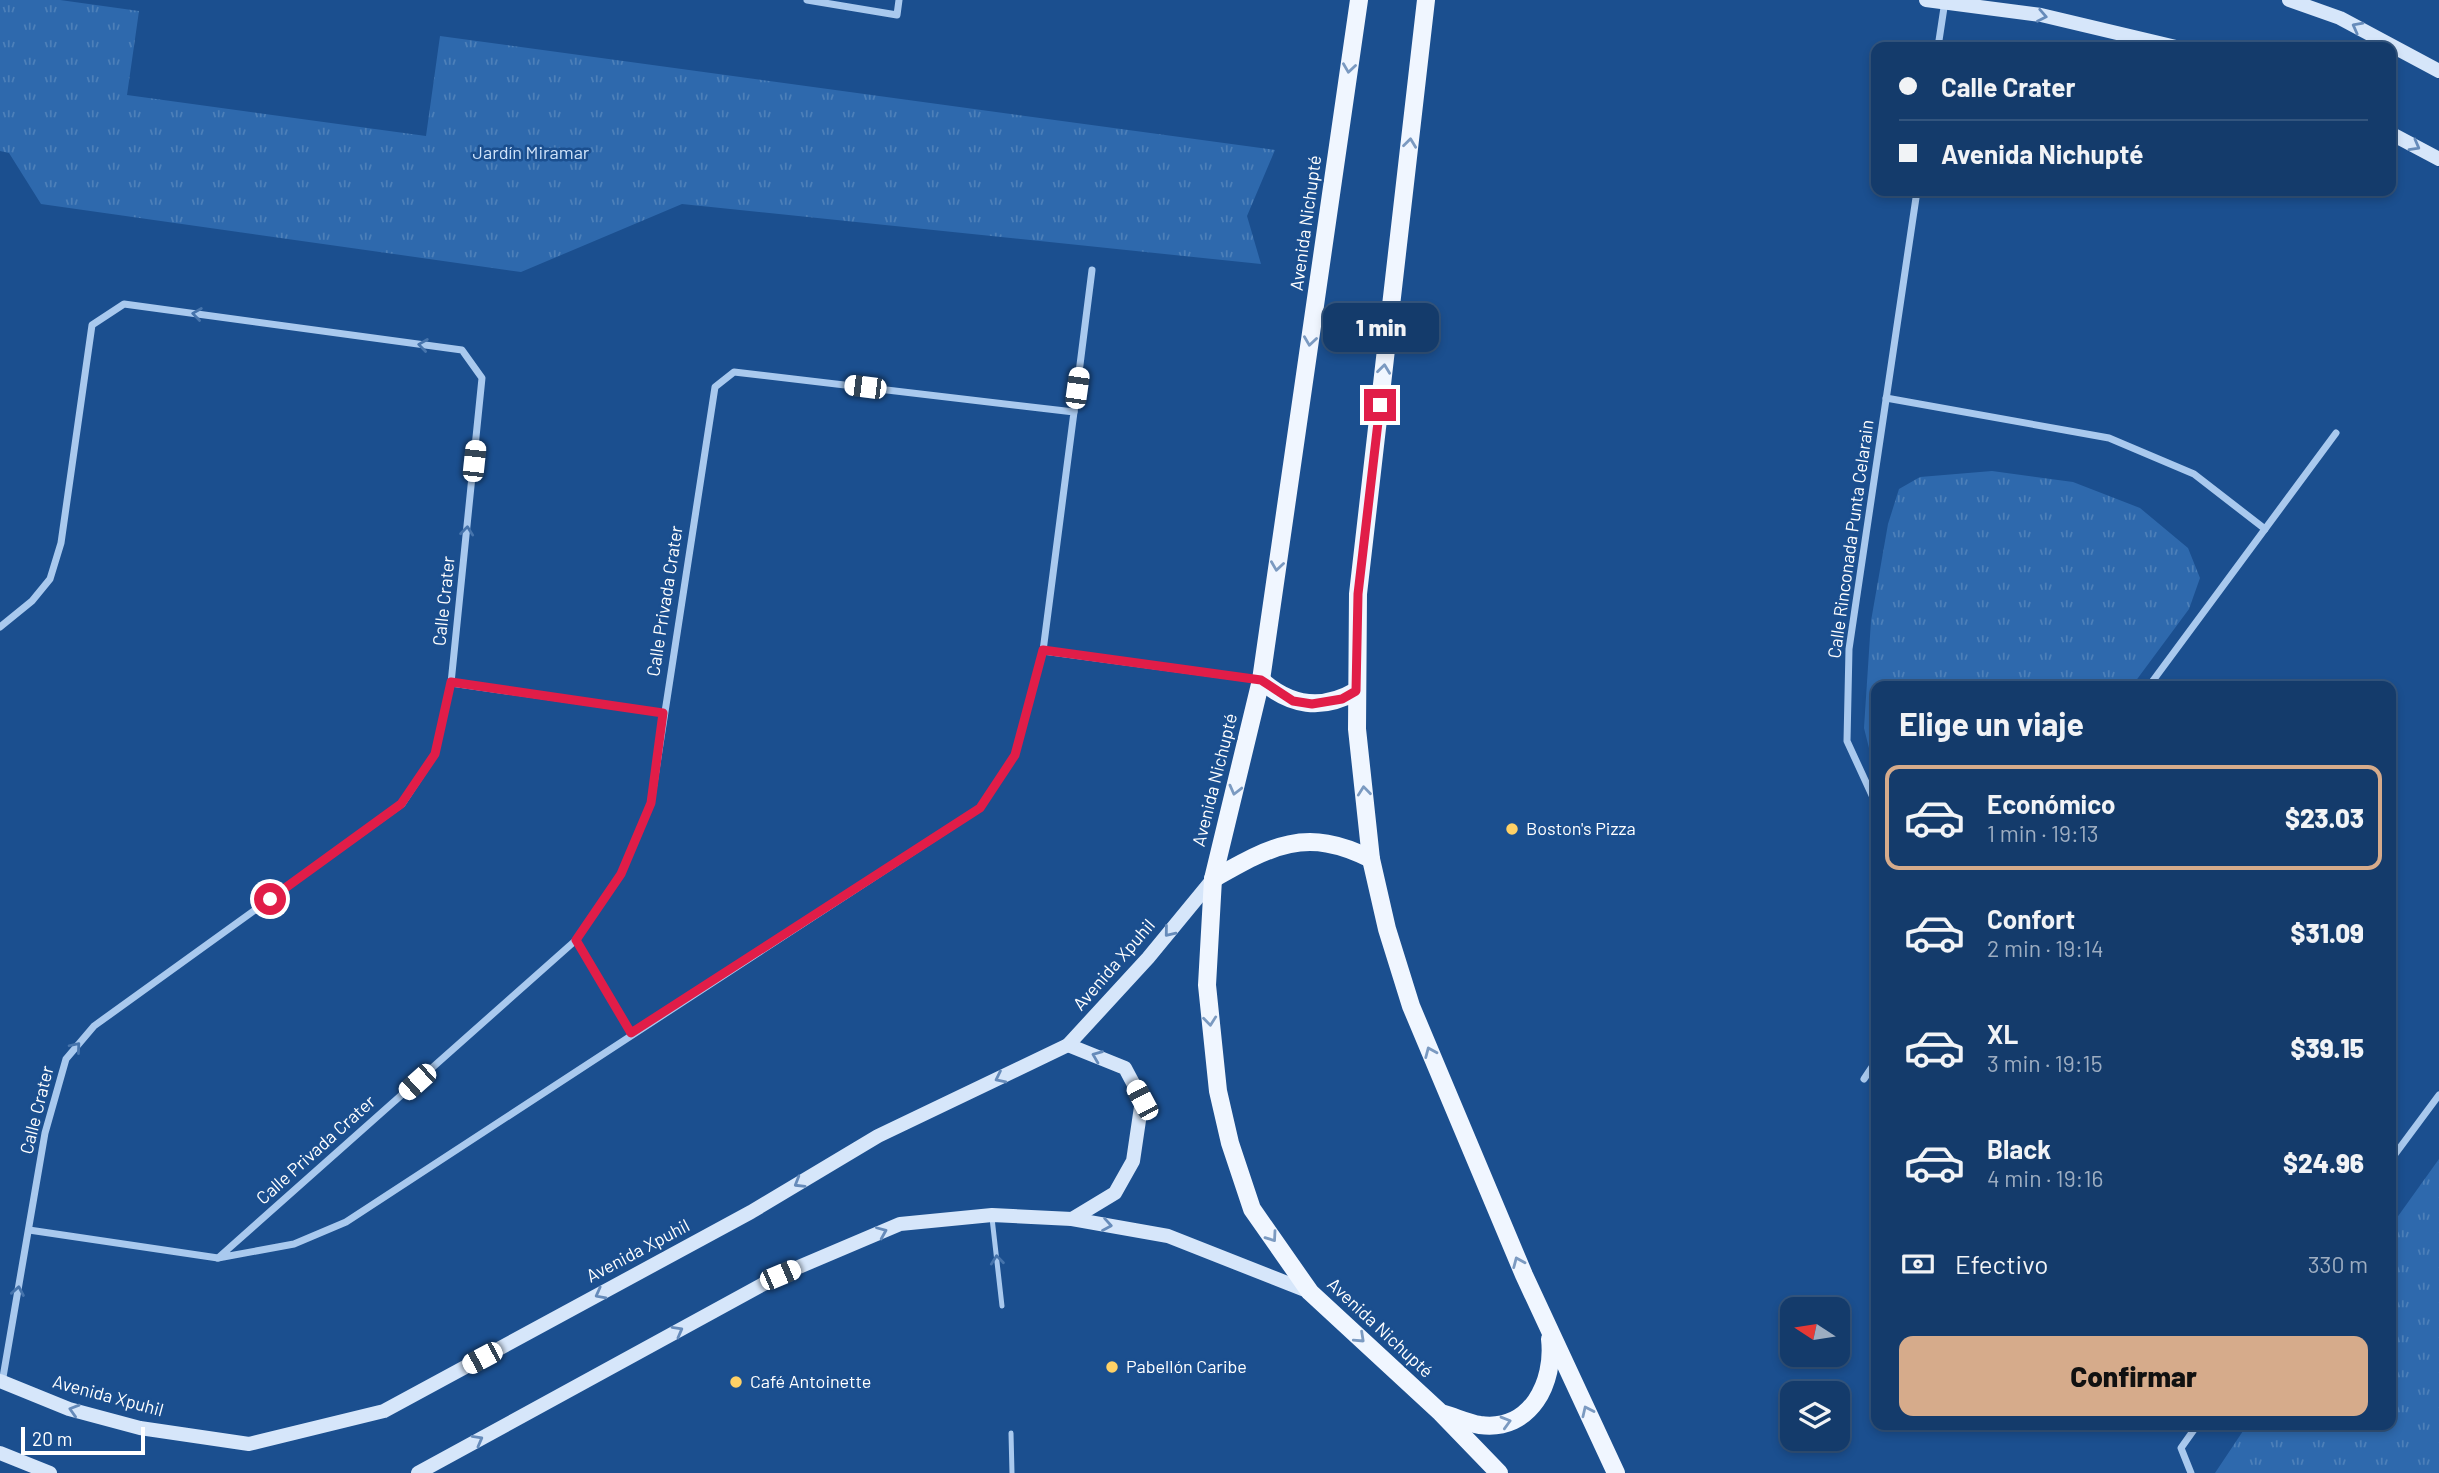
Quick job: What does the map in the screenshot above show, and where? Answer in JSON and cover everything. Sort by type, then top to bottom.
[{"type":"main road","name":"Avenida Nichupté","points":[[1359,0],[1261,680],[1213,880],[1207,985],[1218,1091],[1230,1143],[1252,1209],[1310,1292],[1441,1413],[1499,1473]]},
{"type":"main road","points":[[1426,0],[1358,594],[1356,691],[1371,859],[1387,929],[1411,1006],[1547,1324],[1616,1473]]},
{"type":"main road","points":[[1261,680],[1293,701],[1312,704],[1342,699],[1356,691]]},
{"type":"main road","points":[[1213,880],[1273,847],[1298,841],[1323,841],[1348,847],[1371,859]]},
{"type":"main road","points":[[1441,1413],[1480,1425],[1499,1425],[1528,1412],[1540,1396],[1548,1378],[1551,1360],[1547,1324]]},
{"type":"street","points":[[807,0],[897,15],[899,0]]},
{"type":"street","points":[[1926,0],[2041,15],[2155,42]]},
{"type":"street","points":[[2289,0],[2340,18],[2385,42]]},
{"type":"street","points":[[1939,42],[1945,1]]},
{"type":"street","points":[[2396,48],[2439,71]]},
{"type":"street","points":[[2396,136],[2439,159]]},
{"type":"street","name":"Calle Rinconada Punta Celarain","points":[[1871,793],[1847,741],[1849,649],[1916,196]]},
{"type":"street","points":[[29,1230],[218,1258],[294,1244],[346,1222],[631,1033],[980,808],[1015,755],[1043,650],[1092,270]]},
{"type":"street","name":"Calle Crater","points":[[0,627],[32,601],[50,579],[61,543],[92,325],[124,304],[462,350],[482,378],[451,682],[435,754],[401,804],[94,1026],[66,1059],[45,1133],[1,1382]]},
{"type":"street","name":"Calle Privada Crater","points":[[218,1258],[576,940],[621,874],[651,803],[715,387],[734,372],[1074,412]]},
{"type":"street","name":"Calle Rinconada Punta Celarain","points":[[1886,398],[2109,438],[2194,474],[2265,529]]},
{"type":"street","points":[[2153,681],[2336,433]]},
{"type":"street","points":[[1043,650],[1261,680]]},
{"type":"street","points":[[451,682],[663,713]]},
{"type":"street","name":"Avenida Xpuhil","points":[[1,1382],[69,1409],[139,1428],[249,1444],[384,1411],[751,1212],[878,1136],[1068,1045],[1148,958],[1213,880]]},
{"type":"street","points":[[576,940],[631,1033]]},
{"type":"street","points":[[1068,1045],[1125,1068],[1142,1100],[1133,1161],[1115,1193],[1072,1219]]},
{"type":"street","points":[[1864,1079],[1871,1068]]},
{"type":"street","points":[[2396,1153],[2439,1095]]},
{"type":"street","points":[[418,1473],[780,1275],[900,1224],[992,1215],[1072,1219],[1168,1236],[1310,1292]]},
{"type":"street","points":[[2191,1473],[2181,1448],[2194,1430]]},
{"type":"street","points":[[0,1453],[50,1473]]},
{"type":"lane","points":[[992,1215],[1002,1306]]},
{"type":"lane","points":[[1011,1433],[1012,1473]]},
{"type":"green space","name":"Jardín Miramar","points":[[0,0],[60,0],[139,11],[127,95],[426,136],[440,36],[1275,150],[1247,216],[1261,264],[682,204],[521,272],[41,204],[9,153],[0,151]]},
{"type":"green space","points":[[1992,471],[2073,482],[2140,508],[2188,548],[2200,578],[2189,609],[2136,681],[1871,681],[1871,756],[1864,728],[1871,621],[1888,524],[1899,489],[1920,477]]},
{"type":"green space","points":[[2439,1159],[2439,1473],[2215,1473],[2244,1430],[2396,1430],[2396,1219]]},
{"type":"place","name":"Boston's Pizza","points":[[1512,829]]},
{"type":"place","name":"Pabellón Caribe","points":[[1112,1367]]},
{"type":"place","name":"Café Antoinette","points":[[736,1382]]},
{"type":"route","points":[[270,899],[401,804],[435,754],[451,682],[663,713],[651,803],[621,874],[576,940],[631,1033],[980,808],[1015,755],[1043,650],[1261,680],[1275,693],[1293,701],[1312,704],[1342,699],[1356,691],[1358,594],[1380,405]]}]
